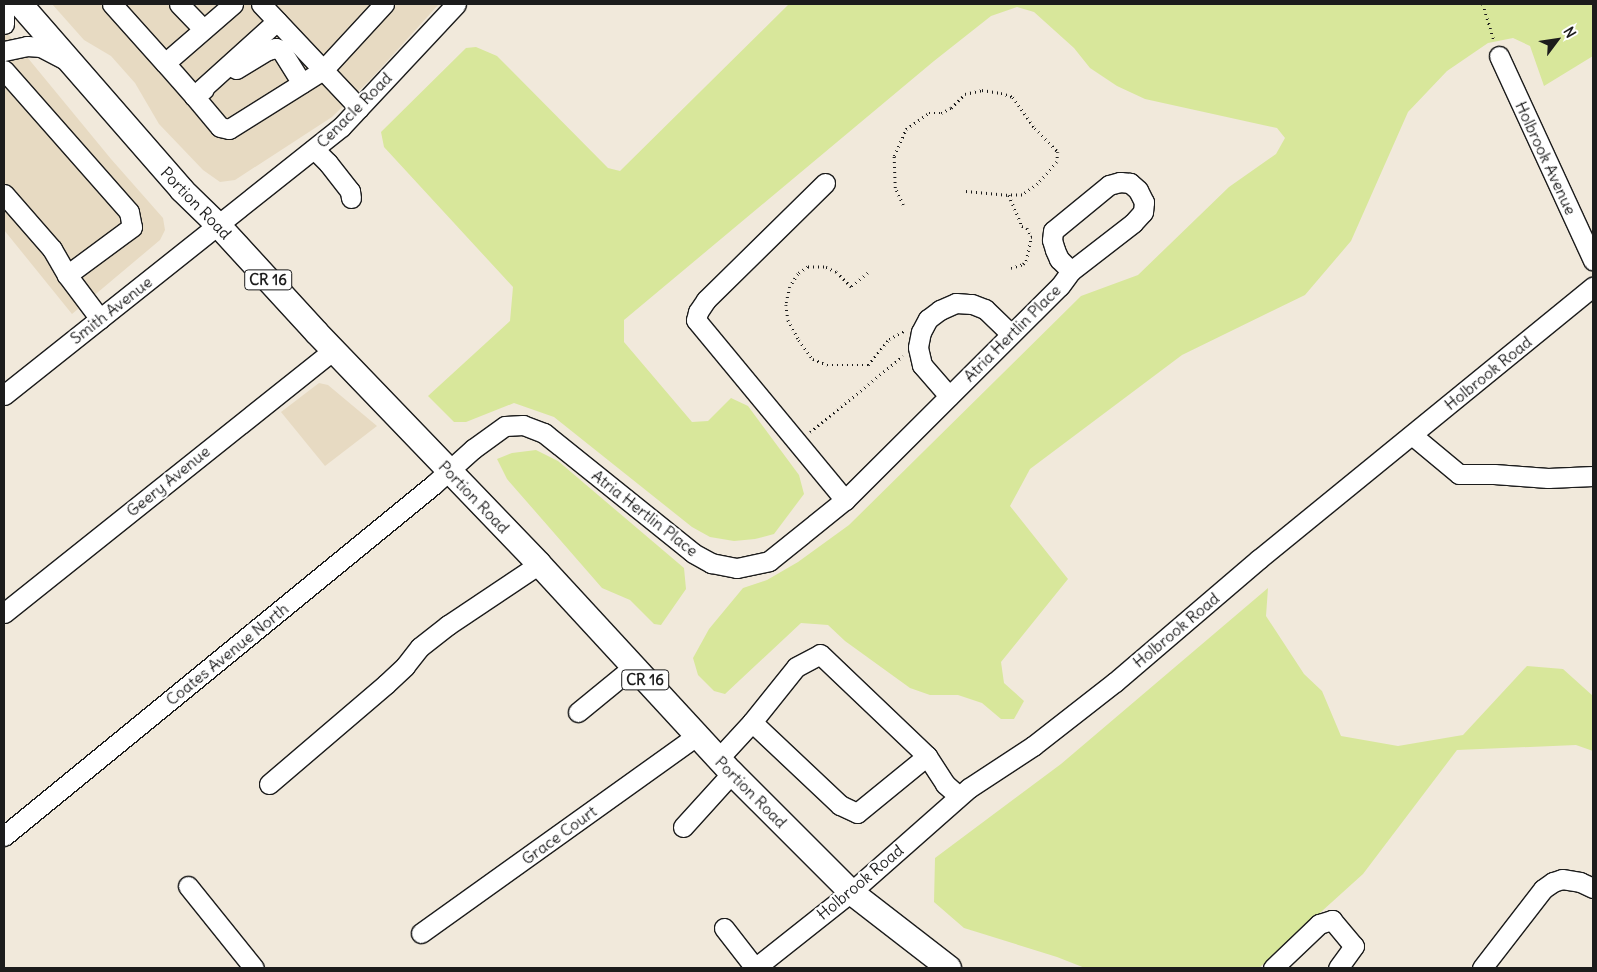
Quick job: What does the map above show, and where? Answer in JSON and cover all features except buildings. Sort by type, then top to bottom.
[{"type":"main road","name":"Portion Road","points":[[20,4],[182,190],[219,226],[333,350],[539,564],[696,736],[851,892],[949,968]]},
{"type":"street","points":[[4,4],[4,24]]},
{"type":"street","points":[[112,4],[220,127],[229,129],[323,70],[384,4]]},
{"type":"street","points":[[179,4],[203,29]]},
{"type":"street","points":[[165,63],[232,4]]},
{"type":"street","points":[[261,4],[359,108]]},
{"type":"street","name":"Cenacle Road","points":[[219,226],[341,127],[456,4]]},
{"type":"street","points":[[194,96],[277,21]]},
{"type":"street","points":[[4,51],[27,46],[41,47],[72,64]]},
{"type":"street","points":[[194,96],[268,50],[276,48],[282,50],[302,83]]},
{"type":"street","name":"Holbrook Avenue","points":[[1499,56],[1593,260]]},
{"type":"street","points":[[4,70],[129,212],[132,221],[132,227],[127,232],[67,275]]},
{"type":"street","points":[[314,149],[344,183],[350,191],[352,198]]},
{"type":"street","name":"Atria Hertlin Place","points":[[448,470],[485,439],[505,426],[523,425],[544,433],[692,552],[711,563],[737,568],[769,561],[845,500],[1060,286],[1071,271],[1133,223],[1143,212],[1144,202],[1138,190],[1130,184],[1120,182],[1109,185],[1053,231],[1052,240],[1059,259],[1071,271]]},
{"type":"street","points":[[825,184],[706,300],[698,312],[696,320],[845,500]]},
{"type":"street","points":[[4,194],[52,249],[67,275],[100,319]]},
{"type":"street","name":"Smith Avenue","points":[[4,395],[219,226]]},
{"type":"street","name":"Holbrook Road","points":[[755,968],[851,892],[959,796],[1033,746],[1115,682],[1259,559],[1593,287]]},
{"type":"street","points":[[949,396],[922,365],[918,347],[921,332],[928,319],[940,310],[956,303],[972,304],[985,309],[1011,334]]},
{"type":"street","name":"Geery Avenue","points":[[4,614],[333,350]]},
{"type":"street","points":[[1412,436],[1459,474],[1494,474],[1548,478],[1593,476]]},
{"type":"street","name":"Coates Avenue North","points":[[4,836],[448,470]]},
{"type":"street","points":[[269,784],[392,678],[405,666],[420,647],[448,624],[539,564]]},
{"type":"street","points":[[683,827],[725,766],[752,722],[796,667],[820,654],[927,756],[946,784],[959,796]]},
{"type":"street","points":[[578,712],[634,667]]},
{"type":"street","points":[[752,722],[840,805],[857,812],[927,756]]},
{"type":"street","name":"Grace Court","points":[[421,933],[696,736]]},
{"type":"street","points":[[1482,968],[1543,889],[1553,882],[1562,880],[1580,882],[1593,888]]},
{"type":"street","points":[[188,886],[254,968]]},
{"type":"street","points":[[1273,968],[1320,924],[1332,920],[1354,946],[1338,968]]},
{"type":"street","points":[[724,928],[755,968]]},
{"type":"path","points":[[1483,4],[1499,56]]},
{"type":"path","points":[[903,205],[895,188],[894,156],[906,129],[929,113],[941,113],[951,108],[965,94],[982,90],[1012,97],[1035,128],[1058,152],[1057,162],[1038,184],[1022,194],[1009,195],[966,191]]},
{"type":"path","points":[[1009,195],[1016,216],[1022,226],[1027,228],[1031,237],[1026,261],[1012,268]]},
{"type":"path","points":[[1031,237],[1038,236]]},
{"type":"path","points":[[868,273],[851,288],[836,272],[824,267],[808,267],[798,274],[790,287],[786,305],[788,320],[799,340],[813,359],[827,364],[868,365],[889,339],[910,327],[908,333]]},
{"type":"path","points":[[809,432],[906,353]]},
{"type":"shaded area","points":[[52,4],[439,4],[372,78],[332,117],[235,180],[220,182],[203,170],[159,124],[135,83],[111,56],[84,40]]},
{"type":"shaded area","points":[[4,29],[111,159],[163,218],[165,230],[160,240],[72,314],[4,230]]},
{"type":"shaded area","points":[[319,383],[328,385],[377,426],[325,466],[281,412]]},
{"type":"green space","points":[[789,4],[1593,4],[1593,56],[1544,86],[1530,46],[1513,38],[1488,43],[1447,71],[1408,112],[1351,241],[1305,295],[1182,355],[1030,469],[1010,506],[1068,579],[1001,662],[1004,683],[1024,701],[1014,719],[1001,719],[982,703],[958,695],[930,695],[910,688],[845,641],[828,625],[801,623],[725,694],[714,691],[698,675],[693,658],[709,629],[743,588],[767,580],[798,562],[849,525],[1081,296],[1138,275],[1229,187],[1276,154],[1285,138],[1277,128],[1145,99],[1117,86],[1090,68],[1074,48],[1034,12],[1017,7],[991,16],[934,61],[624,320],[624,342],[692,422],[708,421],[731,398],[748,406],[799,475],[804,494],[774,534],[755,539],[734,541],[710,537],[692,527],[554,417],[514,403],[466,422],[454,422],[428,396],[510,321],[513,287],[384,147],[381,132],[466,48],[476,47],[497,56],[608,168],[620,171]]},
{"type":"green space","points":[[536,450],[558,461],[684,568],[686,589],[661,625],[654,624],[630,600],[602,588],[507,479],[497,459],[512,453]]},
{"type":"green space","points":[[1268,588],[1266,616],[1304,674],[1322,691],[1341,736],[1398,746],[1463,735],[1527,666],[1563,669],[1593,696],[1593,751],[1576,745],[1457,750],[1363,874],[1259,968],[1085,968],[1057,957],[964,928],[934,902],[935,858],[1061,764]]}]
